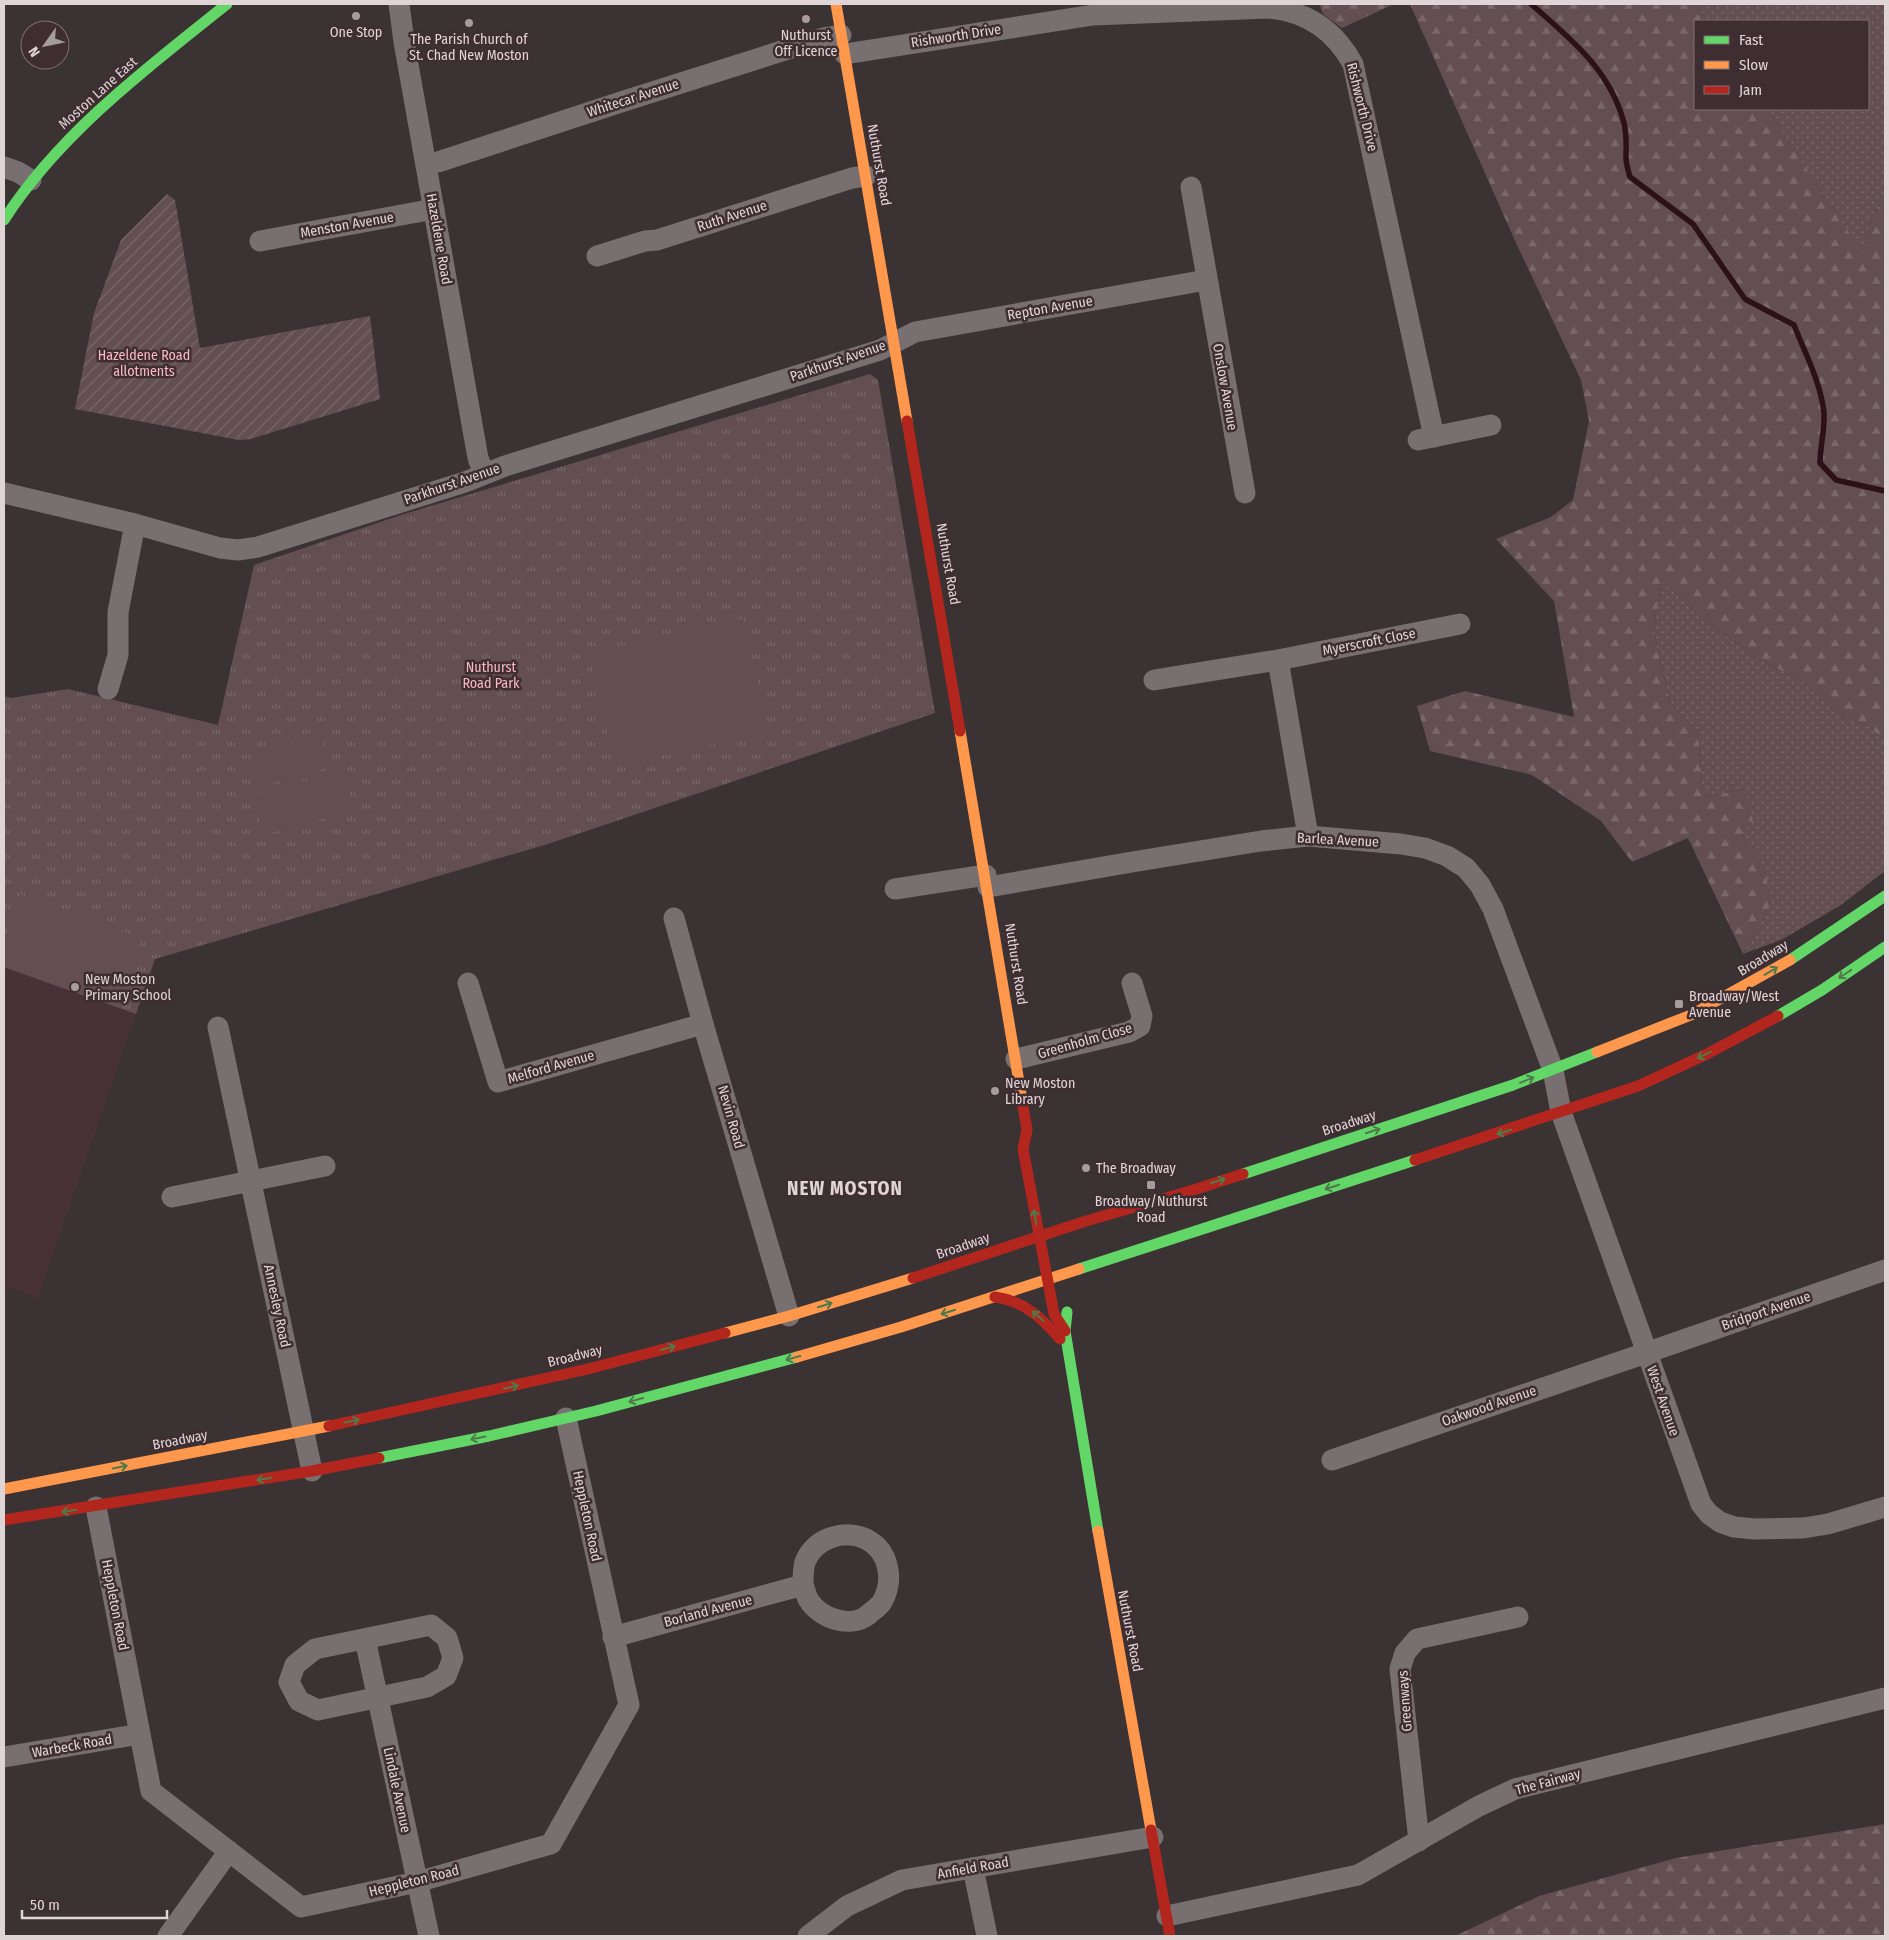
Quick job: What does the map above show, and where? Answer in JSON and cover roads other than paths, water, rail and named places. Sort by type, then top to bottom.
[{"type":"main road","name":"Moston Lane East","points":[[4,220],[31,180],[53,154],[128,85],[227,4]]},
{"type":"main road","name":"Nuthurst Road","points":[[836,4],[1016,1059],[1031,1134],[1023,1150],[1054,1314],[1065,1331]]},
{"type":"main road","name":"Broadway","points":[[4,1489],[304,1432],[588,1369],[789,1316],[928,1274],[1055,1233],[1086,1221],[1187,1192],[1480,1097],[1553,1070],[1691,1015],[1799,955],[1885,896]]},
{"type":"main road","points":[[4,1520],[96,1507],[312,1471],[489,1436],[566,1418],[809,1354],[901,1327],[1638,1086],[1708,1054],[1770,1021],[1815,994],[1885,947]]},
{"type":"main road","points":[[995,1297],[1010,1299],[1027,1306],[1047,1324],[1069,1352]]},
{"type":"main road","name":"Nuthurst Road","points":[[1066,1301],[1065,1331],[1104,1571],[1169,1926]]},
{"type":"street","name":"Hazeldene Road","points":[[399,4],[404,42],[478,458],[484,474]]},
{"type":"street","name":"Rishworth Drive","points":[[843,45],[1093,15],[1268,8],[1300,9],[1332,35],[1346,51],[1353,64],[1426,439],[1491,425]]},
{"type":"street","name":"Whitecar Avenue","points":[[426,164],[438,162],[815,41],[843,45]]},
{"type":"street","points":[[4,168],[18,172],[31,180]]},
{"type":"street","name":"Ruth Avenue","points":[[597,256],[645,241],[657,240],[852,178],[866,176]]},
{"type":"street","name":"Onslow Avenue","points":[[1191,187],[1245,493]]},
{"type":"street","name":"Menston Avenue","points":[[260,241],[434,210]]},
{"type":"street","name":"Repton Avenue","points":[[895,342],[915,332],[1206,280]]},
{"type":"street","name":"Parkhurst Avenue","points":[[4,493],[135,524],[220,548],[238,550],[268,544],[465,482],[484,474],[674,413],[880,350],[895,342]]},
{"type":"street","points":[[108,689],[127,658],[118,612],[135,524]]},
{"type":"street","name":"Myerscroft Close","points":[[1154,680],[1278,660],[1460,624]]},
{"type":"street","points":[[1278,660],[1308,836]]},
{"type":"street","name":"Barlea Avenue","points":[[895,889],[987,881],[1308,836],[1426,848],[1447,856],[1466,868],[1480,884],[1494,909],[1553,1070],[1561,1112]]},
{"type":"street","name":"Nevin Road","points":[[674,918],[703,1024],[789,1316]]},
{"type":"street","name":"Melford Avenue","points":[[468,983],[498,1082],[703,1024]]},
{"type":"street","name":"Greenholm Close","points":[[1016,1059],[1130,1032],[1140,1026],[1142,1016],[1132,983]]},
{"type":"street","name":"Annesley Road","points":[[218,1027],[312,1471]]},
{"type":"street","name":"West Avenue","points":[[1561,1112],[1694,1489],[1701,1504],[1709,1514],[1720,1522],[1734,1527],[1755,1529],[1803,1528],[1828,1524],[1885,1507]]},
{"type":"street","points":[[172,1197],[324,1166]]},
{"type":"street","name":"Bridport Avenue","points":[[1646,1353],[1885,1270]]},
{"type":"street","name":"Oakwood Avenue","points":[[1332,1460],[1646,1353]]},
{"type":"street","name":"Heppleton Road","points":[[96,1507],[151,1791],[301,1907],[417,1882],[551,1844],[629,1705],[566,1418]]},
{"type":"street","points":[[849,1534],[867,1540],[878,1548],[888,1568],[889,1584],[881,1604],[865,1617],[850,1621],[831,1618],[819,1612],[809,1600],[803,1585],[803,1570],[806,1561],[816,1547],[831,1537],[849,1534]]},
{"type":"street","name":"Borland Avenue","points":[[613,1637],[803,1585]]},
{"type":"street","name":"Greenways","points":[[1419,1841],[1400,1669],[1405,1653],[1417,1639],[1518,1617]]},
{"type":"street","points":[[431,1626],[448,1638],[453,1658],[446,1676],[427,1688],[318,1710],[299,1701],[289,1682],[295,1664],[314,1649],[365,1639],[431,1626]]},
{"type":"street","name":"Lindale Avenue","points":[[365,1639],[429,1936]]},
{"type":"street","name":"The Fairway","points":[[1169,1926],[1358,1875],[1479,1806],[1515,1789],[1885,1698]]},
{"type":"street","name":"Warbeck Road","points":[[4,1757],[140,1734]]},
{"type":"street","name":"Anfield Road","points":[[808,1936],[847,1906],[902,1880],[1153,1837]]},
{"type":"street","points":[[168,1936],[228,1851]]},
{"type":"street","points":[[973,1868],[986,1936]]},
{"type":"waterway","points":[[1531,4],[1574,43],[1599,71],[1609,87],[1618,104],[1624,123],[1626,160],[1630,177],[1693,224],[1745,299],[1794,325],[1820,391],[1824,413],[1820,463],[1836,480],[1885,491]]},
{"type":"place","name":"One Stop","points":[[356,16]]},
{"type":"place","name":"Nuthurst Off Licence","points":[[806,19]]},
{"type":"place","name":"The Parish Church of St. Chad New Moston","points":[[469,23]]},
{"type":"place","name":"New Moston Primary School","points":[[75,987]]},
{"type":"place","name":"Broadway/West Avenue","points":[[1679,1004]]},
{"type":"place","name":"New Moston Library","points":[[995,1091]]},
{"type":"place","name":"The Broadway","points":[[1086,1168]]},
{"type":"place","name":"Broadway/Nuthurst Road","points":[[1151,1185]]},
{"type":"district","name":"NEW MOSTON","points":[[845,1188]]},
{"type":"park label","name":"Hazeldene Road allotments","points":[[144,364]]},
{"type":"park label","name":"Nuthurst Road Park","points":[[491,676]]}]
